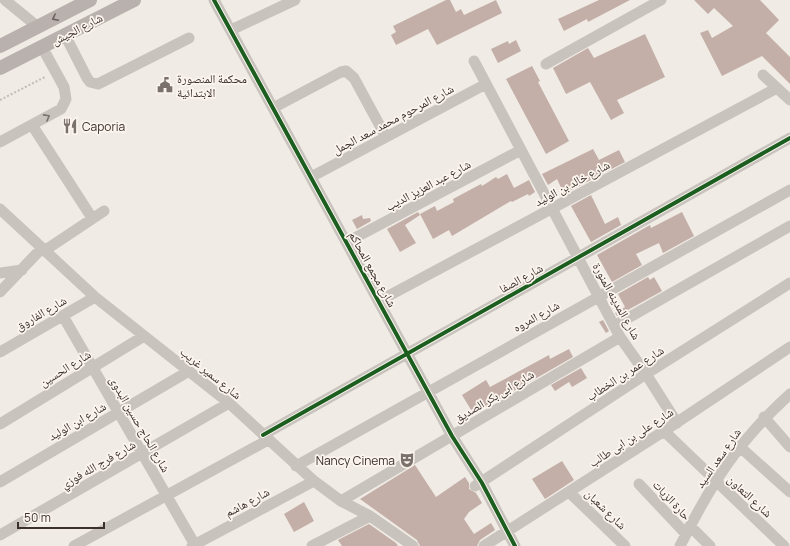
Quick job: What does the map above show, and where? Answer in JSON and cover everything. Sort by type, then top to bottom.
[{"type":"main road","name":"شارع الجيش","points":[[0,46],[90,0]]},
{"type":"main road","name":"شارع الجيش","points":[[0,68],[134,0]]},
{"type":"street","points":[[5,0],[38,27]]},
{"type":"street","name":"شارع مجمع المحاكم","points":[[214,0],[452,436],[515,546]]},
{"type":"street","points":[[231,30],[295,0]]},
{"type":"street","points":[[546,64],[661,0]]},
{"type":"street","points":[[65,35],[87,78],[90,82],[98,84],[188,38]]},
{"type":"street","name":"شارع الجيش","points":[[0,142],[61,109],[66,99],[64,87],[42,47]]},
{"type":"street","name":"شارع المدينه المنورة","points":[[474,61],[620,337],[646,374],[677,423]]},
{"type":"street","points":[[273,108],[341,72],[346,72],[354,78],[386,137]]},
{"type":"street","points":[[763,75],[790,100]]},
{"type":"street","name":"شارع المرحوم محمد سعد الجمل","points":[[311,177],[486,84]]},
{"type":"street","name":"شارع خالد بن الوليد","points":[[379,300],[777,88]]},
{"type":"street","points":[[32,125],[92,218]]},
{"type":"street","name":"شارع الصفا","points":[[74,546],[166,496],[407,353],[790,138]]},
{"type":"street","name":"شارع عبد العزيز الديب","points":[[347,242],[522,150]]},
{"type":"street","name":"شارع المروه","points":[[296,466],[790,190]]},
{"type":"street","name":"شارع سمير غريب","points":[[0,210],[95,297],[229,403],[314,481],[341,501],[370,516],[413,546]]},
{"type":"street","points":[[0,292],[43,250],[104,211]]},
{"type":"street","points":[[614,326],[790,226]]},
{"type":"street","points":[[0,273],[22,270]]},
{"type":"street","name":"شارع عمر بن الخطاب","points":[[479,484],[646,374],[790,283]]},
{"type":"street","name":"شارع الفاروق","points":[[0,352],[95,297]]},
{"type":"street","name":"شارع الحاج حسين البدوى","points":[[63,316],[166,496],[199,544]]},
{"type":"street","name":"شارع الحسين","points":[[0,424],[144,336]]},
{"type":"street","name":"شارع ابى بكر الصديق","points":[[341,501],[620,337]]},
{"type":"street","name":"شارع على بن ابى طالب","points":[[484,546],[664,432],[790,347]]},
{"type":"street","name":"شارع ابن الوليد","points":[[0,482],[189,371]]},
{"type":"street","name":"شارع سعد السيد","points":[[680,546],[714,481],[739,446],[764,418],[790,394]]},
{"type":"street","name":"شارع فرج الله فوزي","points":[[0,535],[229,403]]},
{"type":"street","points":[[764,418],[790,447]]},
{"type":"street","name":"شارع التعاون","points":[[664,432],[784,546]]},
{"type":"street","points":[[739,446],[790,492]]},
{"type":"street","name":"شارع هاشم","points":[[199,544],[314,481]]},
{"type":"street","name":"حارة الزيات","points":[[639,484],[688,530],[710,546]]},
{"type":"street","name":"شارع شعبان","points":[[569,492],[625,546]]},
{"type":"street","points":[[312,546],[370,516]]},
{"type":"path","points":[[0,100],[55,72]]},
{"type":"building","points":[[446,0],[450,0],[456,12],[461,9],[464,15],[496,0],[502,13],[437,45],[428,29],[396,45],[391,35],[396,32],[393,26]]},
{"type":"building","points":[[599,0],[630,0],[588,22],[587,19],[564,31],[558,19]]},
{"type":"building","points":[[694,0],[760,0],[779,20],[766,33],[790,57],[790,84],[762,56],[722,76],[700,33],[708,30],[712,38],[733,26],[714,8],[708,14]]},
{"type":"building","points":[[645,34],[665,77],[617,100],[624,113],[611,120],[590,82],[566,94],[553,68],[588,48],[594,58]]},
{"type":"building","points":[[516,40],[521,51],[498,63],[491,49],[508,41],[509,44]]},
{"type":"building","points":[[532,66],[540,81],[538,82],[569,141],[546,154],[506,79]]},
{"type":"building","points":[[593,149],[599,160],[619,150],[625,162],[564,194],[557,179],[548,185],[542,174]]},
{"type":"building","points":[[507,174],[514,188],[529,180],[535,192],[529,196],[528,194],[512,202],[511,201],[452,236],[449,230],[433,239],[420,214],[435,206],[437,211],[454,202],[453,199],[481,184],[482,186],[496,177],[498,179]]},
{"type":"building","points":[[591,195],[605,224],[618,217],[621,225],[591,242],[571,206]]},
{"type":"building","points":[[418,212],[420,215],[405,225],[416,243],[400,252],[387,229]]},
{"type":"building","points":[[682,212],[694,236],[663,253],[659,243],[636,254],[642,265],[612,282],[597,255],[650,225],[651,228]]},
{"type":"building","points":[[362,215],[363,219],[370,218],[371,221],[357,229],[352,220]]},
{"type":"building","points":[[648,277],[650,280],[654,277],[662,291],[617,316],[615,313],[625,307],[618,294]]},
{"type":"building","points":[[603,320],[609,331],[606,333],[599,322]]},
{"type":"building","points":[[569,349],[573,357],[483,409],[482,407],[473,413],[462,395],[486,380],[490,387],[549,355],[550,359]]},
{"type":"building","points":[[581,368],[587,378],[572,387],[569,382],[555,391],[551,385]]},
{"type":"building","points":[[562,461],[574,480],[545,499],[532,479]]},
{"type":"building","points":[[415,465],[436,497],[465,477],[469,483],[469,489],[476,493],[482,503],[469,512],[464,519],[474,534],[491,523],[495,530],[480,540],[477,546],[420,546],[417,540],[360,499]]},
{"type":"building","points":[[304,502],[314,521],[294,532],[284,514]]},
{"type":"building","points":[[369,524],[398,546],[342,546],[338,540]]},
{"type":"cycle path","points":[[214,0],[452,436],[482,483],[515,546]]},
{"type":"cycle path","points":[[263,435],[790,138]]},
{"type":"place","name":"محكمة المنصورة الابتدائية","points":[[165,85]]},
{"type":"place","name":"Caporia","points":[[70,126]]},
{"type":"place","name":"Nancy Cinema","points":[[407,460]]}]
